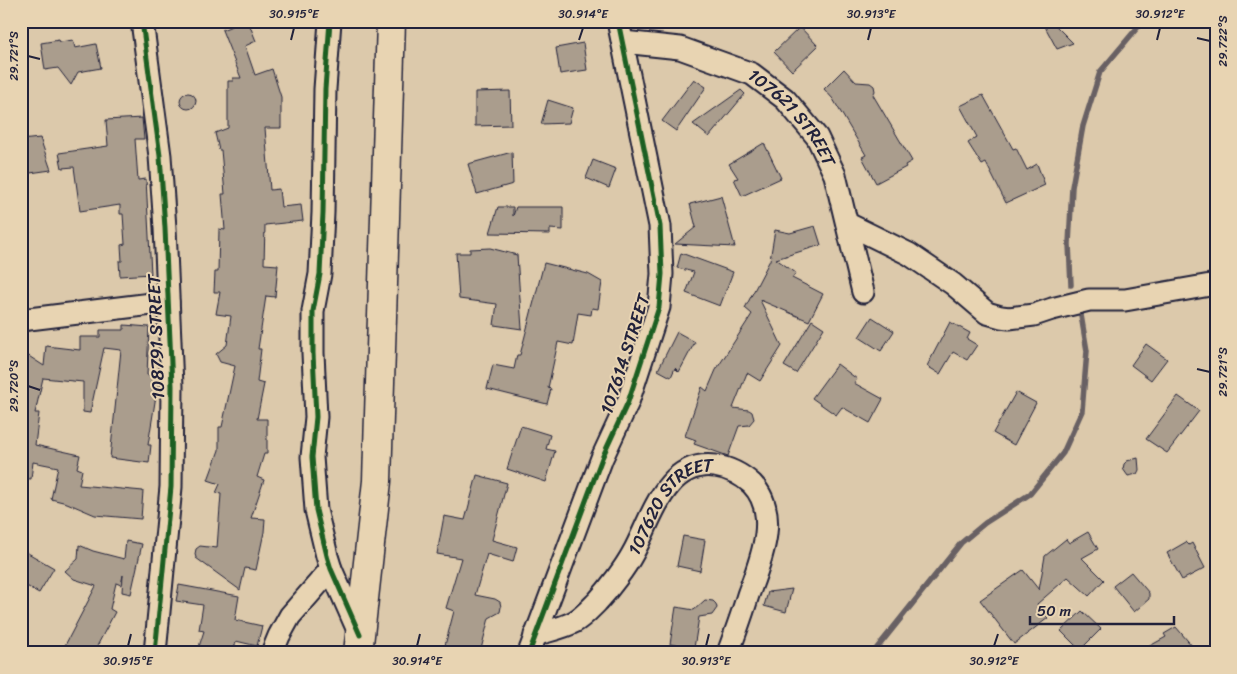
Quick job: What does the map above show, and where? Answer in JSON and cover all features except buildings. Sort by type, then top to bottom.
[{"type":"main road","points":[[363,648],[377,481],[391,21]]},
{"type":"street","name":"108791 STREET","points":[[142,21],[160,156],[172,386],[171,486],[155,653]]},
{"type":"street","points":[[330,21],[325,89],[320,274],[313,312],[316,417],[312,457],[316,510],[330,568],[363,648]]},
{"type":"street","name":"107614 STREET","points":[[532,644],[602,458],[628,402],[659,307],[662,274],[660,226],[618,21]]},
{"type":"street","name":"107621 STREET","points":[[623,42],[680,48],[752,74],[786,99],[817,137],[835,175],[863,292]]},
{"type":"street","points":[[848,224],[909,254],[953,284],[987,313],[1001,317],[1034,316],[1052,309],[1089,300],[1125,300],[1216,284]]},
{"type":"street","points":[[21,320],[168,302]]},
{"type":"street","name":"107620 STREET","points":[[532,644],[574,622],[598,601],[633,554],[656,506],[671,483],[691,468],[708,466],[732,471],[744,477],[759,493],[765,506],[766,515],[763,555],[728,653]]},
{"type":"street","points":[[272,653],[290,616],[330,568]]},
{"type":"waterway","points":[[1071,285],[1069,244],[1072,187],[1083,126],[1100,72],[1143,21]]},
{"type":"waterway","points":[[873,653],[961,543],[985,523],[1030,494],[1063,453],[1082,411],[1087,351],[1080,309]]},
{"type":"cycle path","points":[[142,21],[160,156],[172,386],[171,487],[155,653]]},
{"type":"cycle path","points":[[330,21],[325,89],[320,274],[313,311],[316,417],[312,457],[316,510],[327,556],[360,635]]},
{"type":"cycle path","points":[[529,653],[602,458],[628,402],[659,307],[662,274],[660,226],[618,21]]}]
